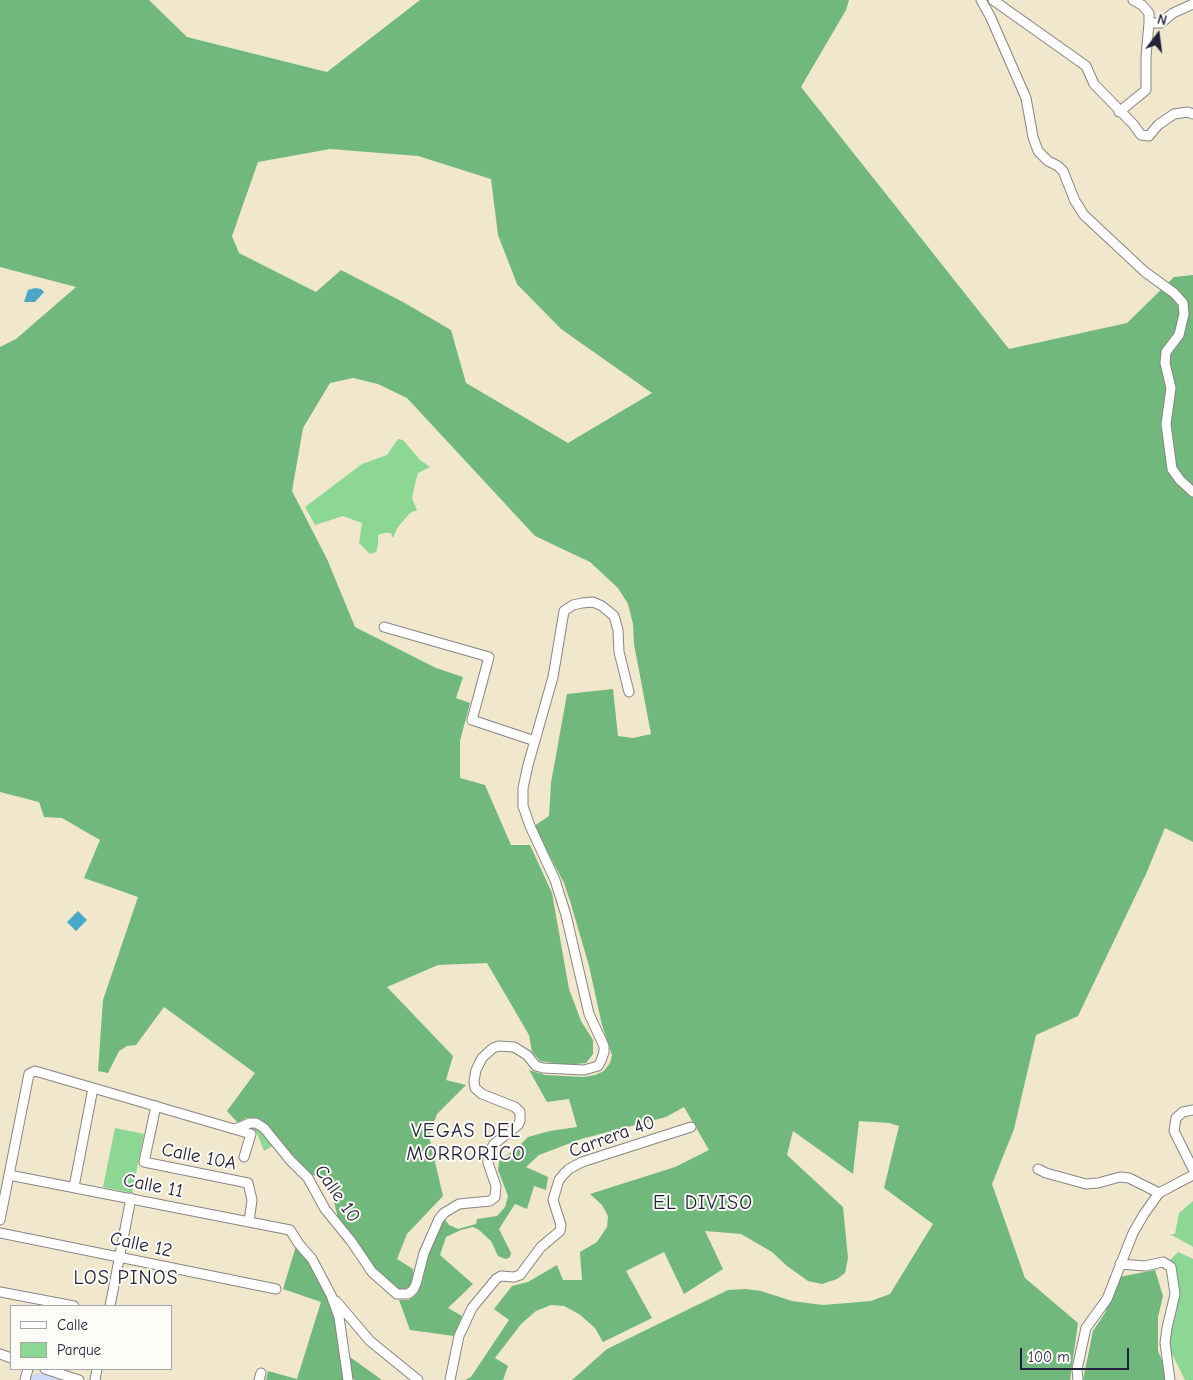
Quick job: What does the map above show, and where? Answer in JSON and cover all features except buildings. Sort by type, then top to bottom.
[{"type":"street","points":[[981,0],[990,16],[1026,98],[1033,137],[1038,151],[1048,161],[1063,171],[1084,215],[1145,272],[1174,293],[1183,303],[1184,314],[1179,335],[1166,352],[1165,362],[1171,388],[1166,424],[1172,469],[1180,480],[1193,492]]},
{"type":"street","points":[[993,0],[1086,66],[1094,84],[1119,112],[1133,124],[1141,135],[1149,136],[1158,125],[1174,114],[1188,112],[1193,114]]},
{"type":"street","points":[[1119,112],[1146,90],[1149,13],[1142,5],[1133,0]]},
{"type":"street","points":[[1149,23],[1161,23],[1173,13],[1193,4]]},
{"type":"street","points":[[384,627],[489,657],[472,720],[535,741],[553,677],[564,611],[573,605],[593,602],[602,606],[614,616],[618,630],[619,652],[629,692]]},
{"type":"street","name":"Calle 10","points":[[235,1129],[243,1124],[256,1123],[268,1132],[290,1160],[308,1178],[325,1209],[351,1241],[372,1272],[397,1294],[408,1294],[416,1284],[424,1253],[439,1219],[444,1213],[459,1204],[490,1201],[495,1197],[496,1186],[488,1163],[488,1154],[494,1144],[518,1126],[520,1121],[520,1112],[515,1107],[482,1094],[475,1088],[476,1070],[482,1058],[493,1048],[514,1046],[527,1055],[536,1066],[543,1068],[584,1070],[593,1069],[598,1066],[604,1046],[589,1014],[566,915],[555,880],[530,826],[523,806],[523,788],[535,741]]},
{"type":"street","name":"Calle 10","points":[[9,1174],[29,1074],[35,1071],[251,1134],[244,1157]]},
{"type":"street","points":[[74,1187],[93,1088]]},
{"type":"street","name":"Calle 10A","points":[[156,1106],[144,1162],[248,1183],[252,1200],[249,1222]]},
{"type":"street","points":[[1193,1110],[1183,1112],[1176,1118],[1174,1131],[1193,1169]]},
{"type":"street","name":"Carrera 40","points":[[450,1380],[459,1336],[472,1308],[496,1279],[501,1276],[514,1277],[520,1275],[541,1247],[560,1231],[561,1225],[553,1200],[559,1180],[563,1175],[569,1169],[582,1162],[691,1127]]},
{"type":"street","points":[[1038,1169],[1086,1184],[1120,1177],[1129,1178],[1159,1193]]},
{"type":"street","points":[[0,1220],[9,1174]]},
{"type":"street","name":"Calle 11","points":[[9,1174],[290,1230],[312,1259],[331,1295]]},
{"type":"street","points":[[1078,1380],[1077,1369],[1086,1328],[1107,1299],[1133,1232],[1159,1193],[1193,1175]]},
{"type":"street","points":[[110,1305],[131,1198]]},
{"type":"street","name":"Calle 12","points":[[0,1232],[276,1289]]},
{"type":"street","points":[[1120,1264],[1145,1266],[1163,1262],[1171,1266],[1175,1294],[1165,1343],[1170,1380]]},
{"type":"street","points":[[0,1292],[69,1305]]},
{"type":"street","points":[[331,1295],[340,1318],[348,1380]]},
{"type":"street","points":[[331,1295],[370,1341],[418,1380]]},
{"type":"street","points":[[48,1370],[79,1380]]},
{"type":"shaded area","points":[[38,1373],[63,1380],[28,1380],[29,1377]]},
{"type":"green space","points":[[0,0],[149,0],[187,37],[327,72],[420,0],[849,0],[846,10],[801,87],[1009,349],[1127,323],[1174,277],[1193,275],[1193,842],[1165,828],[1146,874],[1078,1016],[1036,1035],[1014,1129],[992,1184],[1025,1278],[1078,1323],[1070,1380],[572,1380],[607,1349],[728,1290],[745,1289],[761,1291],[792,1301],[823,1305],[871,1301],[890,1294],[933,1224],[884,1188],[899,1126],[889,1123],[859,1121],[853,1174],[793,1131],[787,1155],[843,1207],[848,1258],[845,1273],[837,1279],[822,1284],[808,1281],[772,1252],[741,1234],[705,1231],[723,1269],[684,1294],[664,1252],[626,1271],[652,1318],[603,1342],[595,1328],[579,1314],[564,1306],[551,1305],[536,1311],[521,1324],[495,1358],[508,1366],[503,1380],[465,1380],[471,1377],[509,1320],[494,1309],[512,1286],[528,1282],[557,1265],[563,1280],[582,1280],[580,1252],[597,1242],[607,1227],[608,1216],[602,1205],[590,1194],[675,1167],[709,1150],[684,1107],[666,1117],[581,1139],[539,1155],[526,1167],[548,1177],[546,1190],[534,1186],[527,1209],[515,1204],[499,1229],[511,1253],[510,1257],[506,1259],[498,1256],[491,1241],[473,1227],[446,1237],[440,1255],[473,1284],[448,1308],[462,1316],[454,1336],[410,1330],[399,1300],[409,1300],[417,1294],[422,1282],[429,1249],[444,1218],[449,1225],[458,1229],[476,1224],[477,1219],[497,1216],[505,1207],[508,1196],[498,1170],[499,1161],[528,1137],[577,1127],[569,1099],[547,1102],[529,1070],[545,1075],[584,1077],[604,1071],[610,1063],[612,1055],[602,1025],[589,966],[564,883],[534,826],[549,816],[551,783],[567,694],[613,689],[618,736],[633,738],[651,734],[634,644],[633,624],[628,604],[618,588],[590,562],[535,536],[407,398],[378,384],[353,378],[330,383],[303,428],[292,491],[327,559],[355,627],[436,668],[463,677],[456,698],[470,703],[460,741],[460,778],[485,785],[511,845],[530,845],[552,893],[569,989],[581,1021],[593,1040],[593,1054],[586,1063],[567,1065],[540,1061],[532,1052],[529,1035],[487,963],[438,965],[387,987],[453,1056],[446,1080],[466,1085],[437,1114],[429,1136],[443,1196],[407,1234],[397,1259],[413,1269],[414,1276],[413,1282],[409,1287],[402,1291],[397,1290],[376,1271],[338,1218],[328,1178],[312,1175],[267,1124],[260,1119],[246,1118],[238,1123],[227,1111],[255,1073],[164,1007],[136,1045],[127,1046],[119,1051],[108,1073],[98,1071],[103,1000],[138,897],[84,878],[100,840],[62,818],[44,817],[39,802],[0,792],[0,347],[16,339],[76,287],[0,267]],"holes":[[[330,149],[418,156],[491,179],[498,235],[517,284],[561,329],[652,393],[568,443],[466,383],[451,330],[403,302],[341,270],[316,292],[239,253],[232,236],[258,162]]]},
{"type":"green space","points":[[398,439],[403,440],[420,460],[430,467],[418,473],[412,498],[417,510],[410,513],[397,528],[393,538],[391,533],[378,535],[376,552],[370,554],[359,543],[362,523],[343,516],[315,525],[305,507],[362,464],[387,455]]},
{"type":"green space","points":[[256,1126],[274,1145],[264,1151],[257,1133],[245,1129]]},
{"type":"green space","points":[[115,1128],[144,1134],[132,1193],[103,1187]]},
{"type":"green space","points":[[1193,1201],[1193,1247],[1170,1234],[1175,1234],[1179,1213]]},
{"type":"green space","points":[[296,1246],[315,1272],[338,1317],[346,1380],[266,1380],[268,1371],[297,1379],[321,1302],[283,1289]]},
{"type":"green space","points":[[1178,1252],[1193,1259],[1193,1380],[1185,1380],[1168,1346],[1174,1290],[1168,1284],[1169,1261]]},
{"type":"green space","points":[[1155,1270],[1163,1296],[1158,1317],[1158,1351],[1170,1380],[1083,1380],[1093,1331],[1105,1313],[1119,1277]]},
{"type":"green space","points":[[350,1357],[382,1380],[355,1380],[351,1376]]},
{"type":"water","points":[[41,289],[44,292],[35,302],[24,302],[28,290]]},
{"type":"water","points":[[78,911],[87,920],[76,931],[67,922]]},
{"type":"district","name":"VEGAS DEL MORRORICO","points":[[466,1142]]},
{"type":"district","name":"EL DIVISO","points":[[703,1203]]},
{"type":"district","name":"LOS PINOS","points":[[126,1278]]}]
